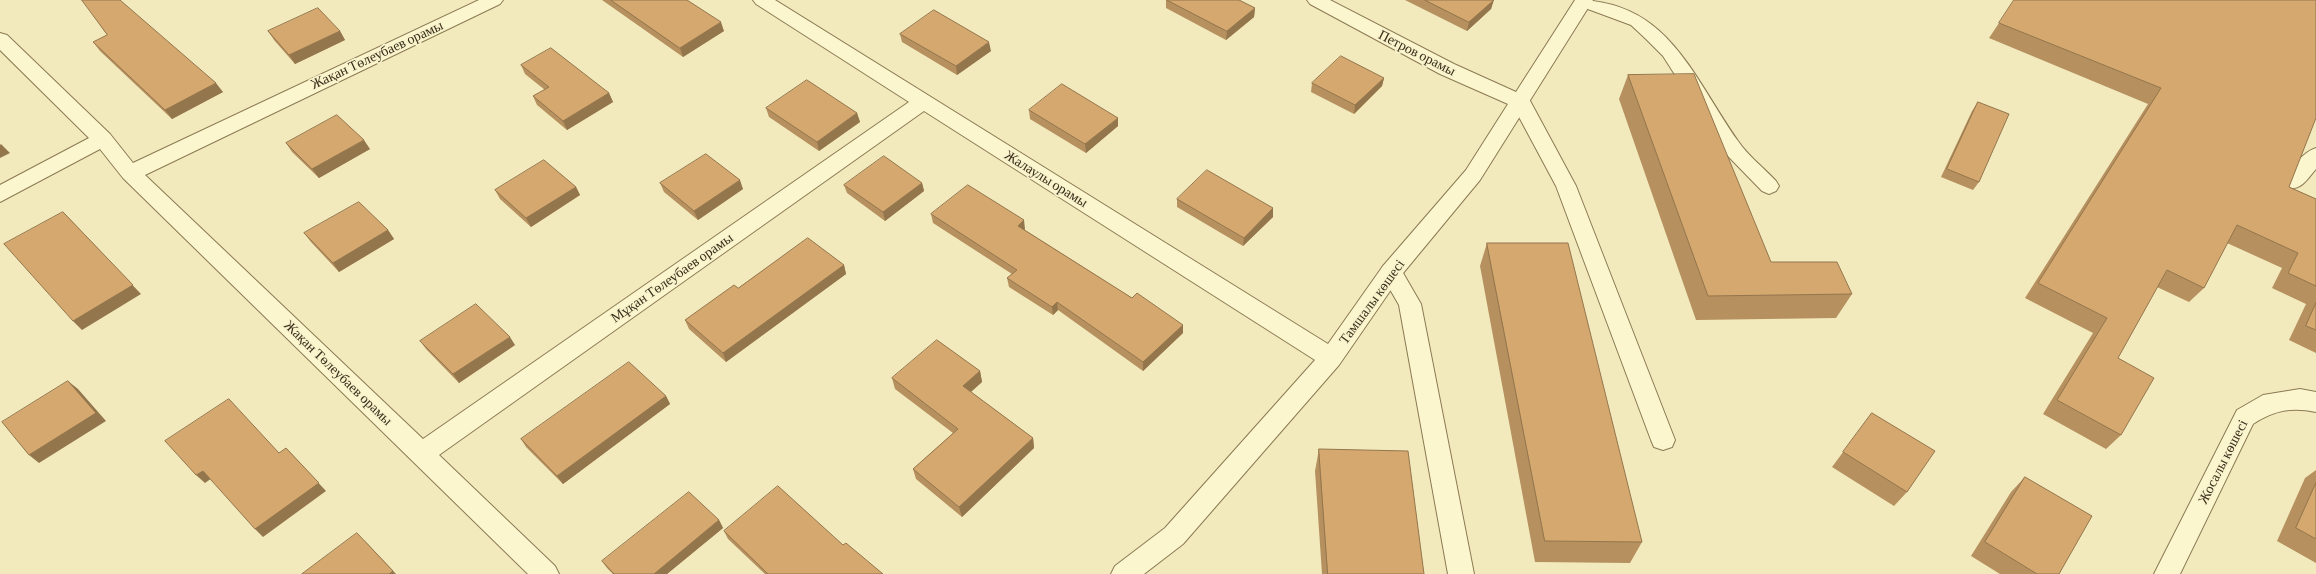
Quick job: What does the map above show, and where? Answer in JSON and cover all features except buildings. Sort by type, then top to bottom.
[{"type":"street","name":"Жақан Төлеубаев орамы","points":[[130,173],[494,0]]},
{"type":"street","name":"Жалаулы орамы","points":[[762,0],[1331,358]]},
{"type":"street","name":"Петров орамы","points":[[1316,0],[1447,69],[1521,102]]},
{"type":"street","name":"Тамшалы көшесі","points":[[1124,574],[1174,536],[1331,358],[1391,272],[1474,175],[1584,0]]},
{"type":"street","points":[[1584,0],[1637,21],[1670,52],[1732,148],[1769,186]]},
{"type":"street","name":"Жақан Төлеубаев орамы","points":[[0,39],[103,139],[130,173],[546,574]]},
{"type":"street","name":"Мұқан Төлеубаев орамы","points":[[421,454],[923,102]]},
{"type":"street","points":[[1521,102],[1566,186],[1663,440]]},
{"type":"street","points":[[0,194],[103,139]]},
{"type":"street","points":[[2293,182],[2316,155]]},
{"type":"street","points":[[1391,272],[1410,304],[1461,574]]},
{"type":"street","name":"Жосалы көшесі","points":[[2167,574],[2245,417],[2263,405],[2300,399],[2316,402]]}]
